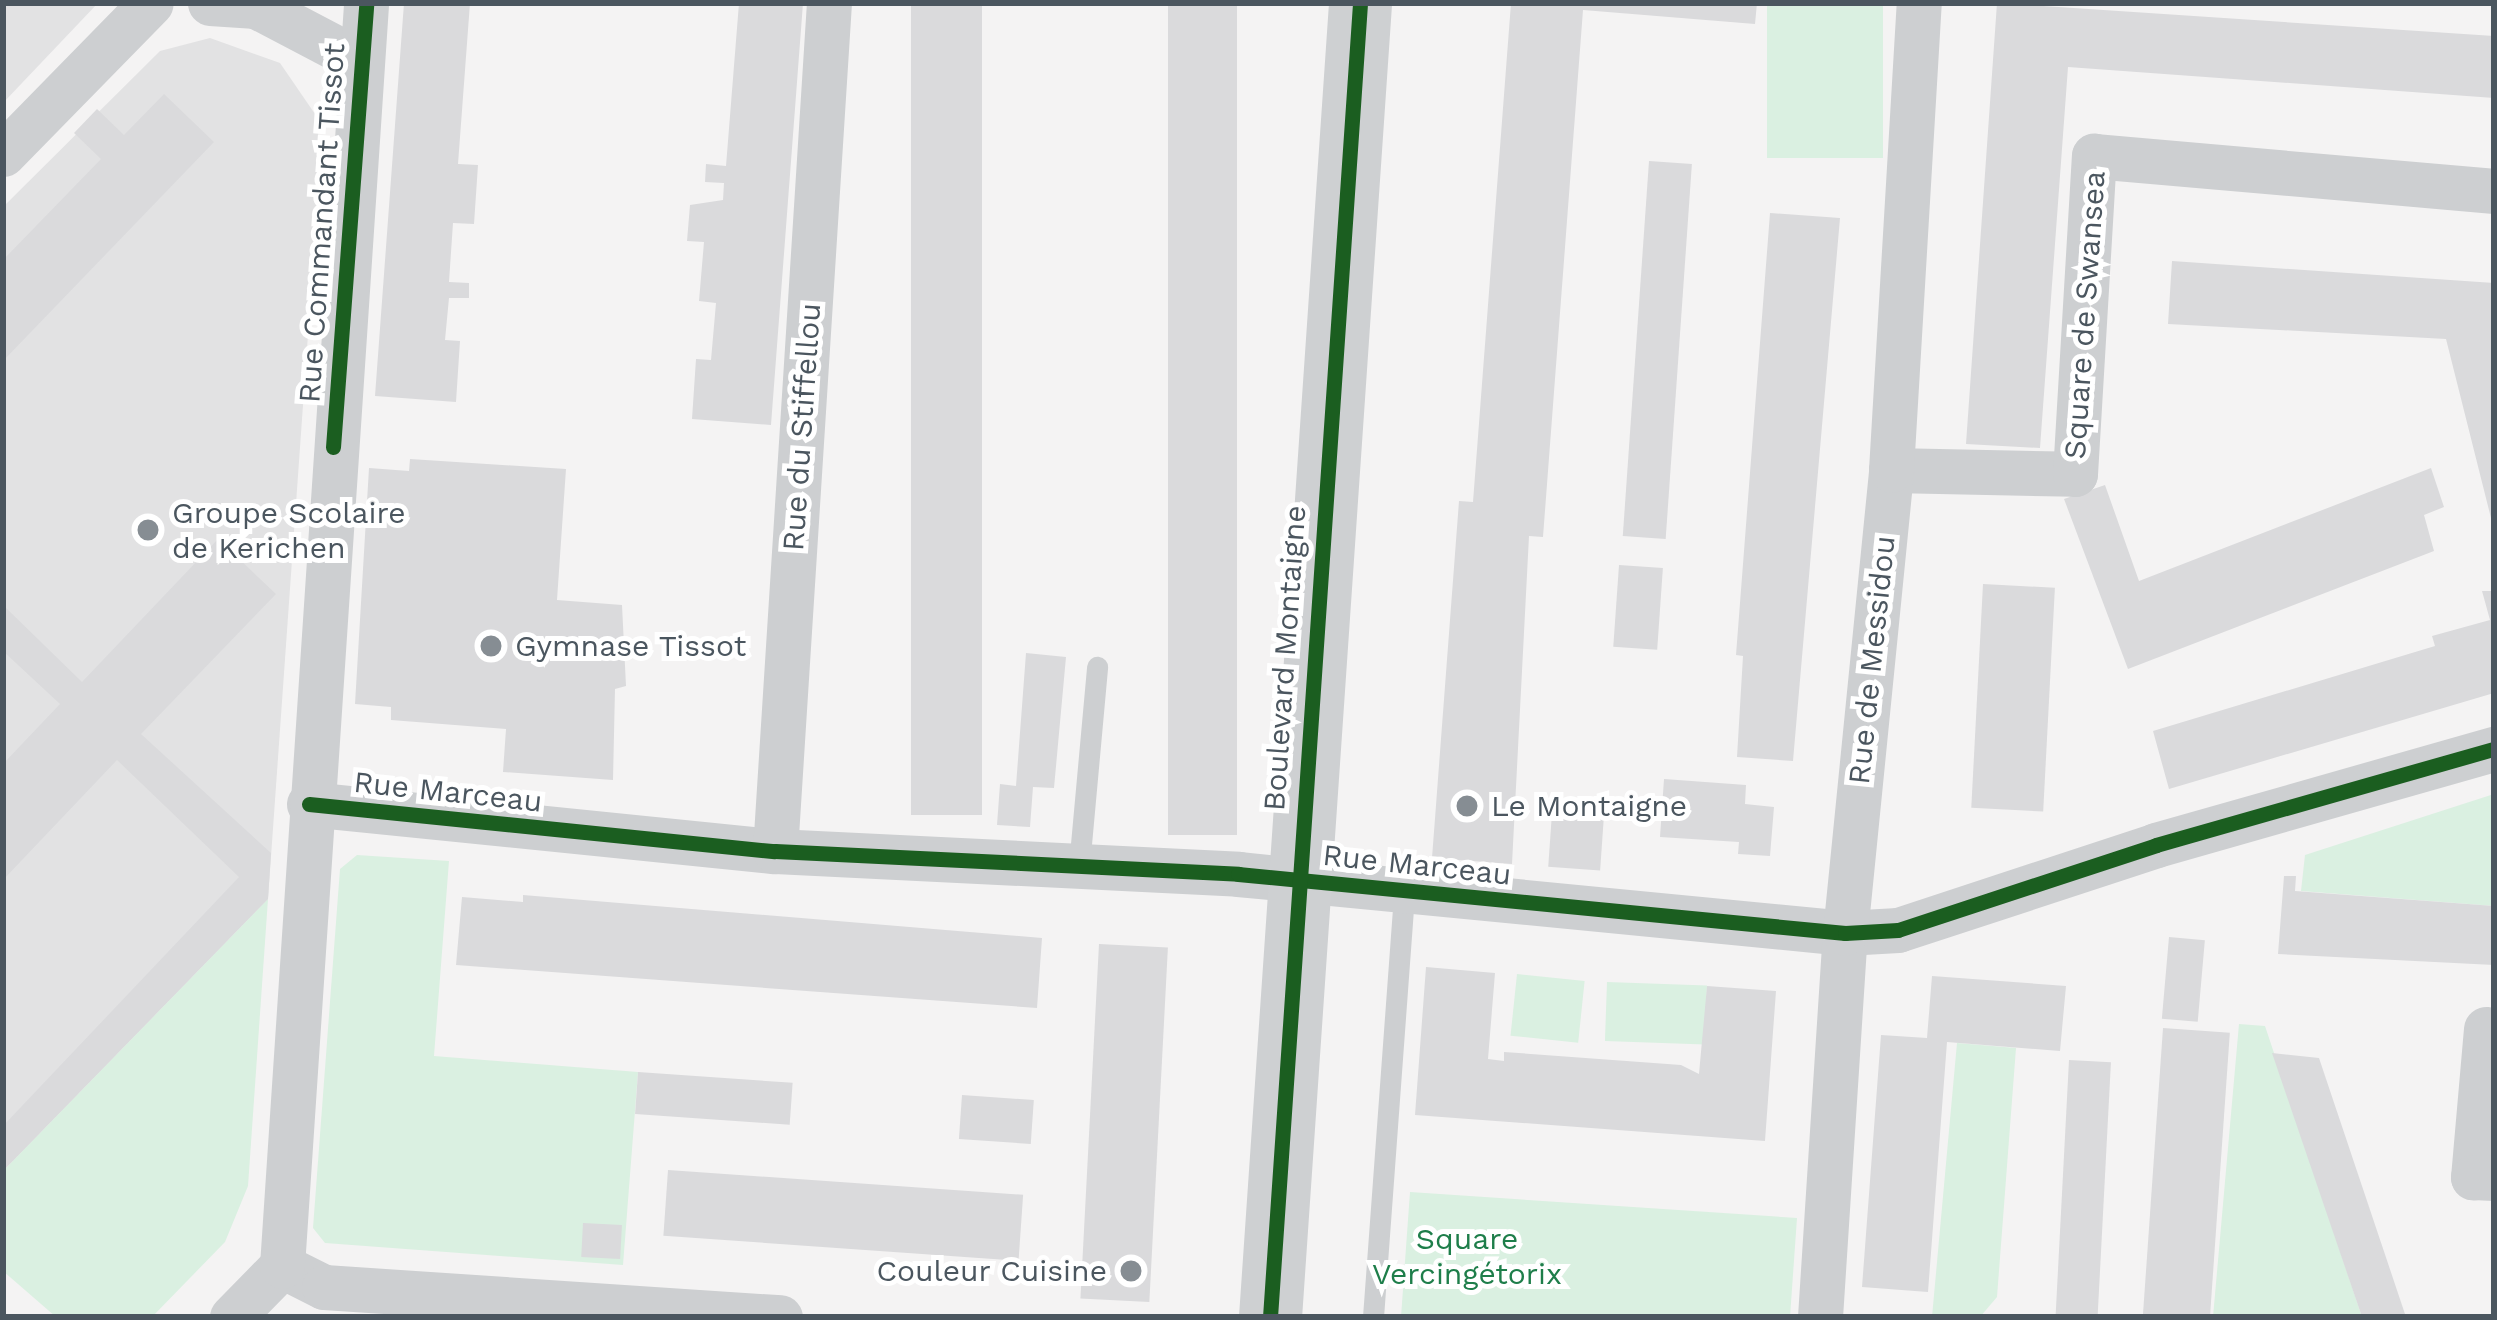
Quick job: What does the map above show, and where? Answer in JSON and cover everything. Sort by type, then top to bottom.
[{"type":"main road","name":"Boulevard Montaigne","points":[[1270,1317],[1296,880],[1360,3]]},
{"type":"street","points":[[3,154],[151,3]]},
{"type":"street","points":[[107,44],[184,3]]},
{"type":"street","points":[[210,3],[256,6],[359,60]]},
{"type":"street","name":"Rue Commandant Tissot","points":[[282,1266],[309,804],[366,3]]},
{"type":"street","name":"Rue du Stiffellou","points":[[775,850],[829,3]]},
{"type":"street","name":"Rue de Messidou","points":[[1820,1317],[1845,933],[1891,470],[1919,3]]},
{"type":"street","name":"Square de Swansea","points":[[1891,470],[2074,474],[2094,156],[2494,190]]},
{"type":"street","name":"Rue Marceau","points":[[309,804],[775,850],[1296,880],[1845,933],[1898,930],[2494,749]]},
{"type":"street","points":[[2486,1029],[2473,1177],[2494,1178]]},
{"type":"street","points":[[232,1317],[282,1266],[323,1287],[781,1317]]},
{"type":"lane","points":[[1079,866],[1097,667]]},
{"type":"lane","points":[[1373,1317],[1404,892]]},
{"type":"shaded area","points":[[3,3],[98,3],[3,103]]},
{"type":"shaded area","name":"Groupe Scolaire de Kerichen","points":[[210,38],[280,63],[315,114],[321,151],[268,899],[3,1171],[3,207],[160,51]]},
{"type":"green space","points":[[1767,3],[1883,3],[1883,158],[1767,158]]},
{"type":"green space","points":[[2494,794],[2494,906],[2301,891],[2305,855]]},
{"type":"green space","points":[[357,855],[449,861],[434,1056],[638,1072],[623,1265],[325,1243],[313,1228],[340,869]]},
{"type":"green space","points":[[268,899],[248,1186],[225,1242],[152,1317],[56,1317],[3,1271],[3,1171]]},
{"type":"green space","points":[[1517,974],[1585,981],[1578,1043],[1511,1036]]},
{"type":"green space","points":[[1607,982],[1707,985],[1705,1044],[1605,1041]]},
{"type":"green space","points":[[2239,1024],[2265,1026],[2362,1317],[2213,1317]]},
{"type":"green space","points":[[1957,1043],[2016,1048],[1997,1297],[1980,1317],[1932,1317]]},
{"type":"green space","name":"Square Vercingétorix","points":[[1410,1192],[1797,1218],[1790,1317],[1401,1317]]},
{"type":"building","points":[[404,3],[470,3],[458,164],[478,165],[474,224],[453,223],[449,282],[469,283],[469,298],[449,298],[445,340],[460,341],[456,402],[375,396]]},
{"type":"building","points":[[739,3],[803,3],[771,425],[692,419],[696,359],[711,360],[716,303],[699,301],[704,242],[687,241],[690,205],[723,200],[724,183],[705,182],[706,164],[726,166]]},
{"type":"building","points":[[911,3],[982,3],[982,815],[911,815]]},
{"type":"building","points":[[1168,3],[1237,3],[1237,835],[1168,835]]},
{"type":"building","points":[[1511,3],[1757,3],[1755,24],[1583,10],[1543,537],[1529,536],[1512,864],[1432,858],[1459,501],[1473,502]]},
{"type":"building","points":[[1997,3],[2494,36],[2494,98],[2068,67],[2040,448],[1966,444]]},
{"type":"building","points":[[164,94],[214,142],[3,361],[3,260],[101,159],[74,133],[97,109],[124,135]]},
{"type":"building","points":[[1649,161],[1692,164],[1666,539],[1623,536]]},
{"type":"building","points":[[1770,213],[1840,218],[1793,761],[1737,757],[1743,656],[1736,655]]},
{"type":"building","points":[[2172,261],[2494,283],[2494,530],[2446,339],[2168,324]]},
{"type":"building","name":"Gymnase Tissot","points":[[410,459],[566,469],[557,600],[622,605],[626,686],[615,689],[613,780],[503,772],[506,729],[391,720],[391,707],[355,704],[369,468],[409,471]]},
{"type":"building","points":[[2431,468],[2444,507],[2424,515],[2434,551],[2128,669],[2064,499],[2105,485],[2139,581]]},
{"type":"building","points":[[218,539],[276,594],[141,734],[271,853],[268,899],[3,1171],[3,1126],[239,877],[117,760],[3,880],[3,764],[60,704],[3,651],[3,605],[82,682]]},
{"type":"building","points":[[1619,565],[1663,568],[1657,650],[1613,647]]},
{"type":"building","points":[[1983,584],[2055,588],[2043,811],[1971,808]]},
{"type":"building","points":[[2482,591],[2494,591],[2494,693],[2169,789],[2153,731],[2435,646],[2432,636],[2490,620]]},
{"type":"building","points":[[1026,653],[1066,657],[1054,788],[1033,787],[1030,827],[997,825],[1000,784],[1016,786]]},
{"type":"building","points":[[1664,779],[1746,785],[1745,804],[1774,807],[1770,856],[1738,854],[1739,842],[1660,837]]},
{"type":"building","points":[[1552,813],[1604,817],[1600,870],[1548,867]]},
{"type":"building","points":[[2284,876],[2296,876],[2295,891],[2494,906],[2494,965],[2278,954]]},
{"type":"building","points":[[523,895],[1042,938],[1037,1008],[456,965],[462,897],[523,902]]},
{"type":"building","points":[[2169,937],[2205,940],[2198,1022],[2162,1019]]},
{"type":"building","points":[[1099,944],[1168,948],[1149,1302],[1080,1299]]},
{"type":"building","points":[[1426,967],[1495,973],[1488,1059],[1504,1061],[1504,1052],[1681,1065],[1699,1074],[1707,986],[1776,991],[1765,1141],[1415,1115]]},
{"type":"building","points":[[1932,976],[2066,986],[2060,1051],[1947,1042],[1928,1292],[1862,1287],[1881,1035],[1927,1038]]},
{"type":"building","points":[[2163,1028],[2230,1033],[2210,1317],[2143,1317]]},
{"type":"building","points":[[2272,1053],[2319,1058],[2406,1317],[2362,1317]]},
{"type":"building","points":[[2069,1060],[2111,1062],[2098,1317],[2056,1317]]},
{"type":"building","points":[[638,1072],[793,1083],[790,1125],[635,1114]]},
{"type":"building","points":[[962,1095],[1034,1100],[1031,1144],[959,1139]]},
{"type":"building","points":[[668,1170],[1023,1195],[1019,1261],[663,1236]]},
{"type":"building","points":[[583,1223],[622,1225],[620,1259],[581,1257]]},
{"type":"cycle path","points":[[333,447],[366,3]]},
{"type":"cycle path","points":[[1270,1317],[1360,3]]},
{"type":"cycle path","points":[[309,804],[775,851],[1238,874],[1845,933],[1898,930],[2156,845],[2494,749]]},
{"type":"place","name":"Groupe Scolaire de Kerichen","points":[[148,530]]},
{"type":"place","name":"Gymnase Tissot","points":[[491,646]]},
{"type":"place","name":"Le Montaigne","points":[[1467,806]]},
{"type":"place","name":"Couleur Cuisine","points":[[1131,1271]]}]
